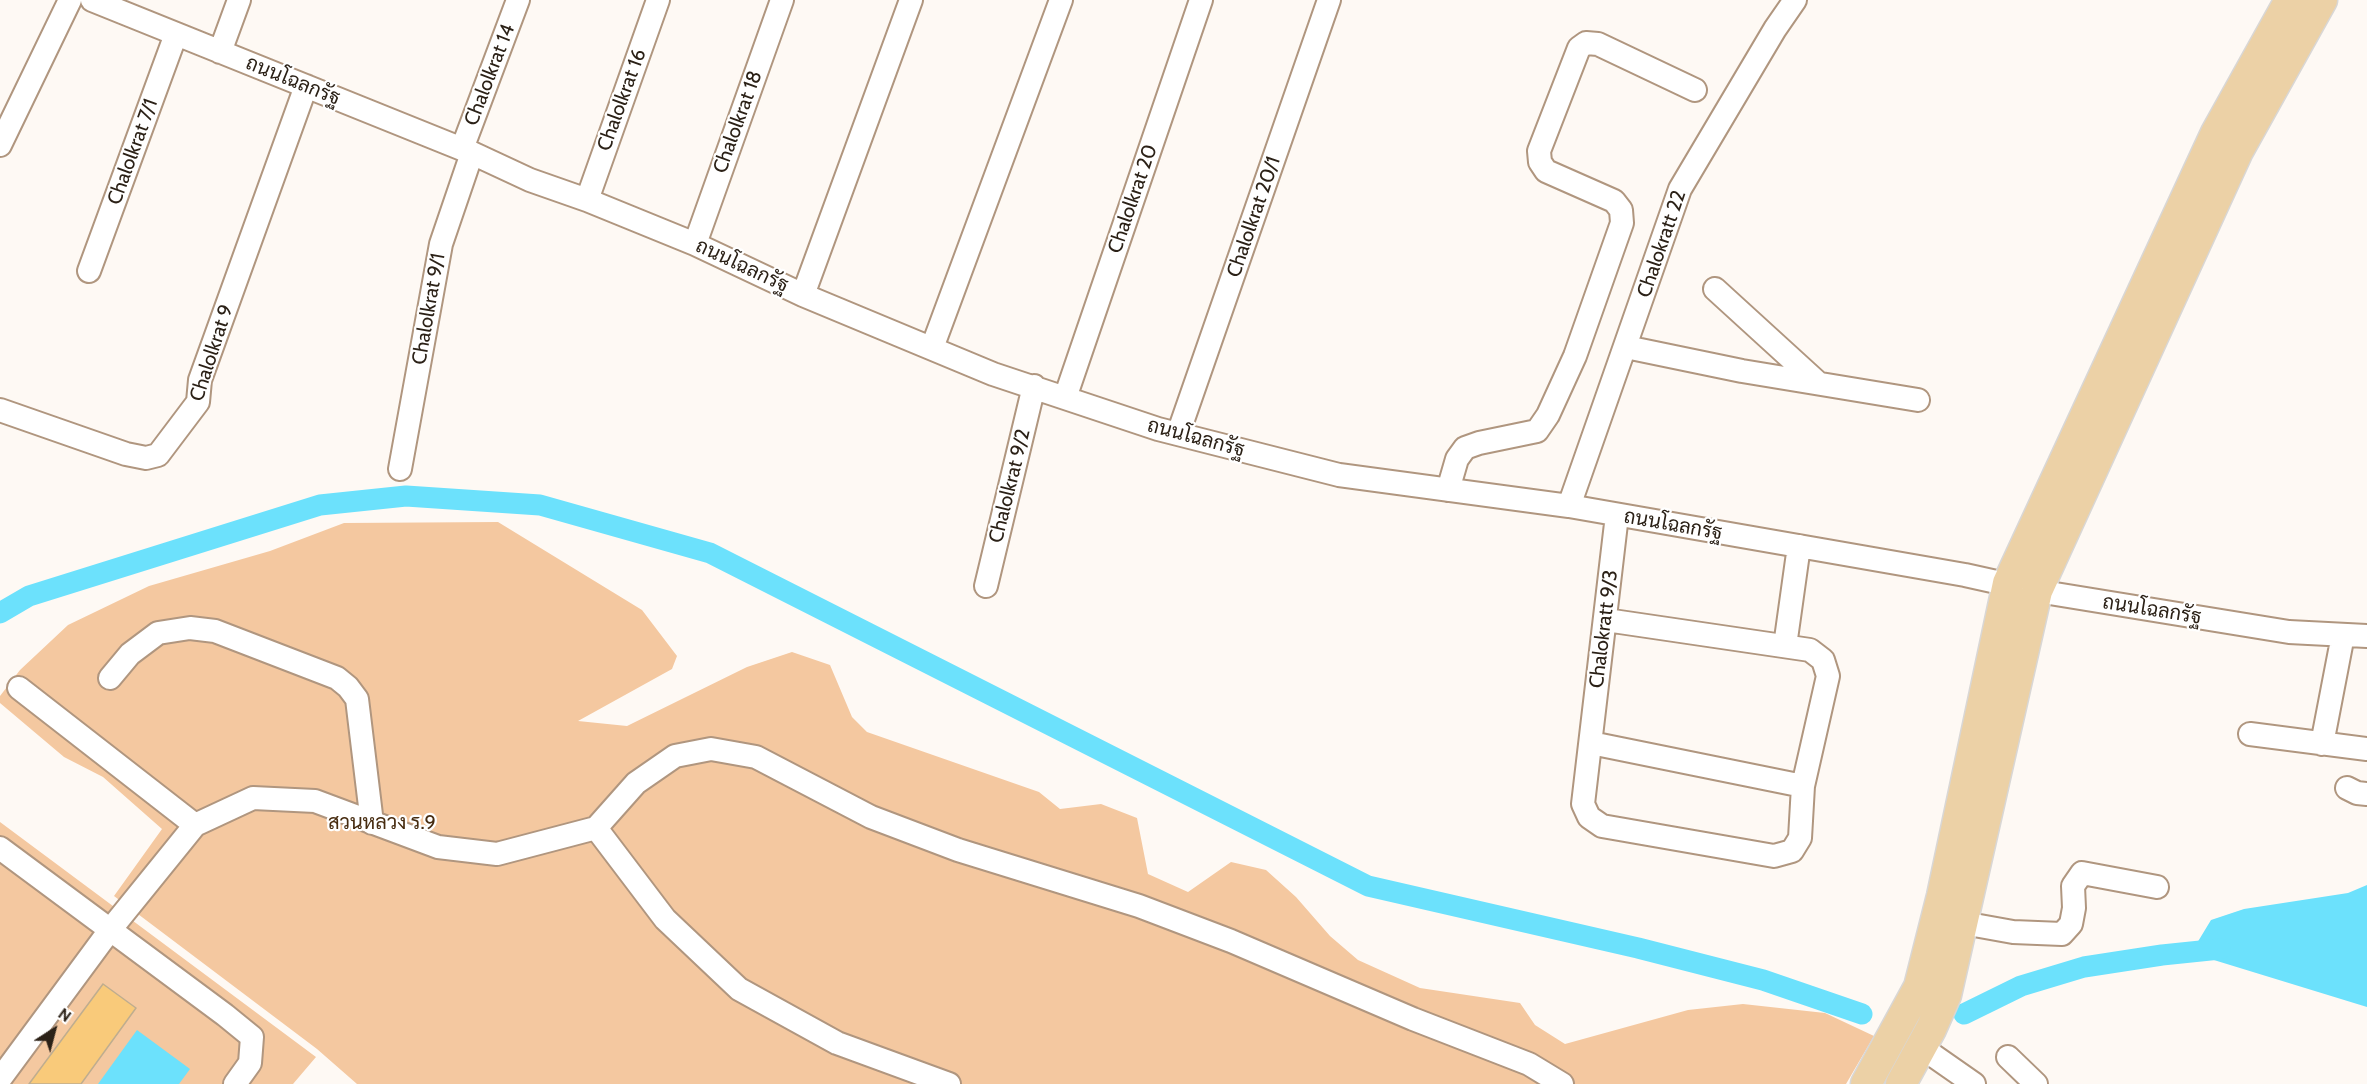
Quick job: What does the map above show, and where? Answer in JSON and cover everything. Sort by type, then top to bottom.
[{"type":"main road","points":[[1866,1084],[1919,987],[1942,896],[2008,583],[2216,133],[2290,0]]},
{"type":"main road","points":[[1901,1084],[1947,995],[2037,591],[2238,151],[2322,0]]},
{"type":"street","points":[[0,145],[70,0]]},
{"type":"street","name":"ถนนโฉลกรัฐ","points":[[92,0],[467,151],[530,180],[587,200],[694,244],[803,295],[993,374],[1178,434],[1339,475],[1569,506],[2008,583],[2037,591],[2289,632],[2367,636]]},
{"type":"street","points":[[220,52],[239,0]]},
{"type":"street","name":"Chalolkrat 14","points":[[467,151],[518,0]]},
{"type":"street","name":"Chalolkrat 16","points":[[587,200],[658,0]]},
{"type":"street","name":"Chalolkrat 18","points":[[694,244],[782,0]]},
{"type":"street","points":[[803,295],[910,0]]},
{"type":"street","points":[[932,348],[1062,0]]},
{"type":"street","name":"Chalolkrat 20","points":[[1065,398],[1201,0]]},
{"type":"street","name":"Chalolkrat 20/1","points":[[1178,434],[1329,0]]},
{"type":"street","name":"Chalokratt 22","points":[[1569,506],[1683,183],[1775,29],[1795,0]]},
{"type":"street","name":"Chalolkrat 7/1","points":[[89,271],[176,34]]},
{"type":"street","points":[[1448,490],[1458,459],[1465,448],[1537,431],[1548,415],[1575,356],[1622,223],[1621,210],[1614,201],[1546,171],[1540,162],[1539,151],[1579,48],[1586,43],[1598,44],[1695,90]]},
{"type":"street","name":"Chalolkrat 9","points":[[0,410],[126,454],[146,458],[158,455],[198,402],[200,380],[306,86]]},
{"type":"street","name":"Chalolkrat 9/1","points":[[400,469],[441,244],[467,151]]},
{"type":"street","points":[[1715,289],[1818,384]]},
{"type":"street","points":[[1626,347],[1818,384],[1918,400]]},
{"type":"street","name":"Chalolkrat 9/2","points":[[986,586],[1034,387]]},
{"type":"street","name":"Chalokratt 9/3","points":[[1617,515],[1583,804],[1589,817],[1602,826],[1774,856],[1784,855],[1797,847],[1800,838],[1803,786]]},
{"type":"street","points":[[1785,646],[1799,546]]},
{"type":"street","points":[[1591,743],[1803,786],[1828,676],[1823,660],[1810,650],[1606,620]]},
{"type":"street","points":[[110,678],[130,654],[158,633],[190,628],[215,630],[337,678],[357,699],[372,823]]},
{"type":"street","points":[[2322,744],[2343,635]]},
{"type":"street","points":[[19,688],[195,825]]},
{"type":"street","points":[[2250,734],[2367,749]]},
{"type":"street","points":[[0,1079],[110,930],[195,825],[253,798],[315,801],[438,847],[497,854],[596,828],[636,783],[675,756],[711,749],[756,757],[871,817],[958,850],[1139,906],[1231,941],[1413,1019],[1529,1064],[1562,1084]]},
{"type":"street","points":[[596,828],[665,919],[739,989],[837,1043],[949,1084]]},
{"type":"street","points":[[0,848],[252,1037],[250,1063],[235,1084]]},
{"type":"street","points":[[1963,923],[2013,932],[2062,934],[2070,924],[2074,908],[2073,886],[2082,873],[2157,887]]},
{"type":"street","points":[[1921,1047],[1974,1084]]},
{"type":"street","points":[[2008,1057],[2036,1084]]},
{"type":"green space","name":"สวนหลวง ร.9","points":[[498,522],[642,610],[677,656],[672,669],[578,721],[627,726],[747,667],[792,652],[830,665],[852,717],[867,732],[1039,792],[1060,809],[1101,804],[1137,818],[1148,874],[1188,892],[1231,862],[1266,870],[1296,897],[1330,936],[1358,960],[1420,988],[1520,1003],[1535,1025],[1565,1044],[1688,1010],[1743,1004],[1825,1013],[1874,1036],[1846,1084],[357,1084],[317,1049],[114,896],[162,829],[103,777],[64,757],[0,703],[0,696],[20,670],[68,625],[149,586],[270,551],[344,523]]},
{"type":"green space","points":[[0,822],[316,1057],[293,1084],[0,1084]]},
{"type":"water","points":[[2367,885],[2367,1007],[2191,953],[2211,920],[2244,909],[2348,893]]},
{"type":"water","points":[[137,1030],[190,1069],[179,1084],[98,1084]]},
{"type":"building","points":[[103,984],[136,1008],[81,1084],[29,1084]]},
{"type":"waterway","points":[[0,613],[29,596],[320,505],[406,496],[540,505],[710,553],[1368,886],[1638,948],[1763,980],[1862,1014]]},
{"type":"waterway","points":[[1964,1014],[2021,986],[2084,967],[2220,949]]}]
